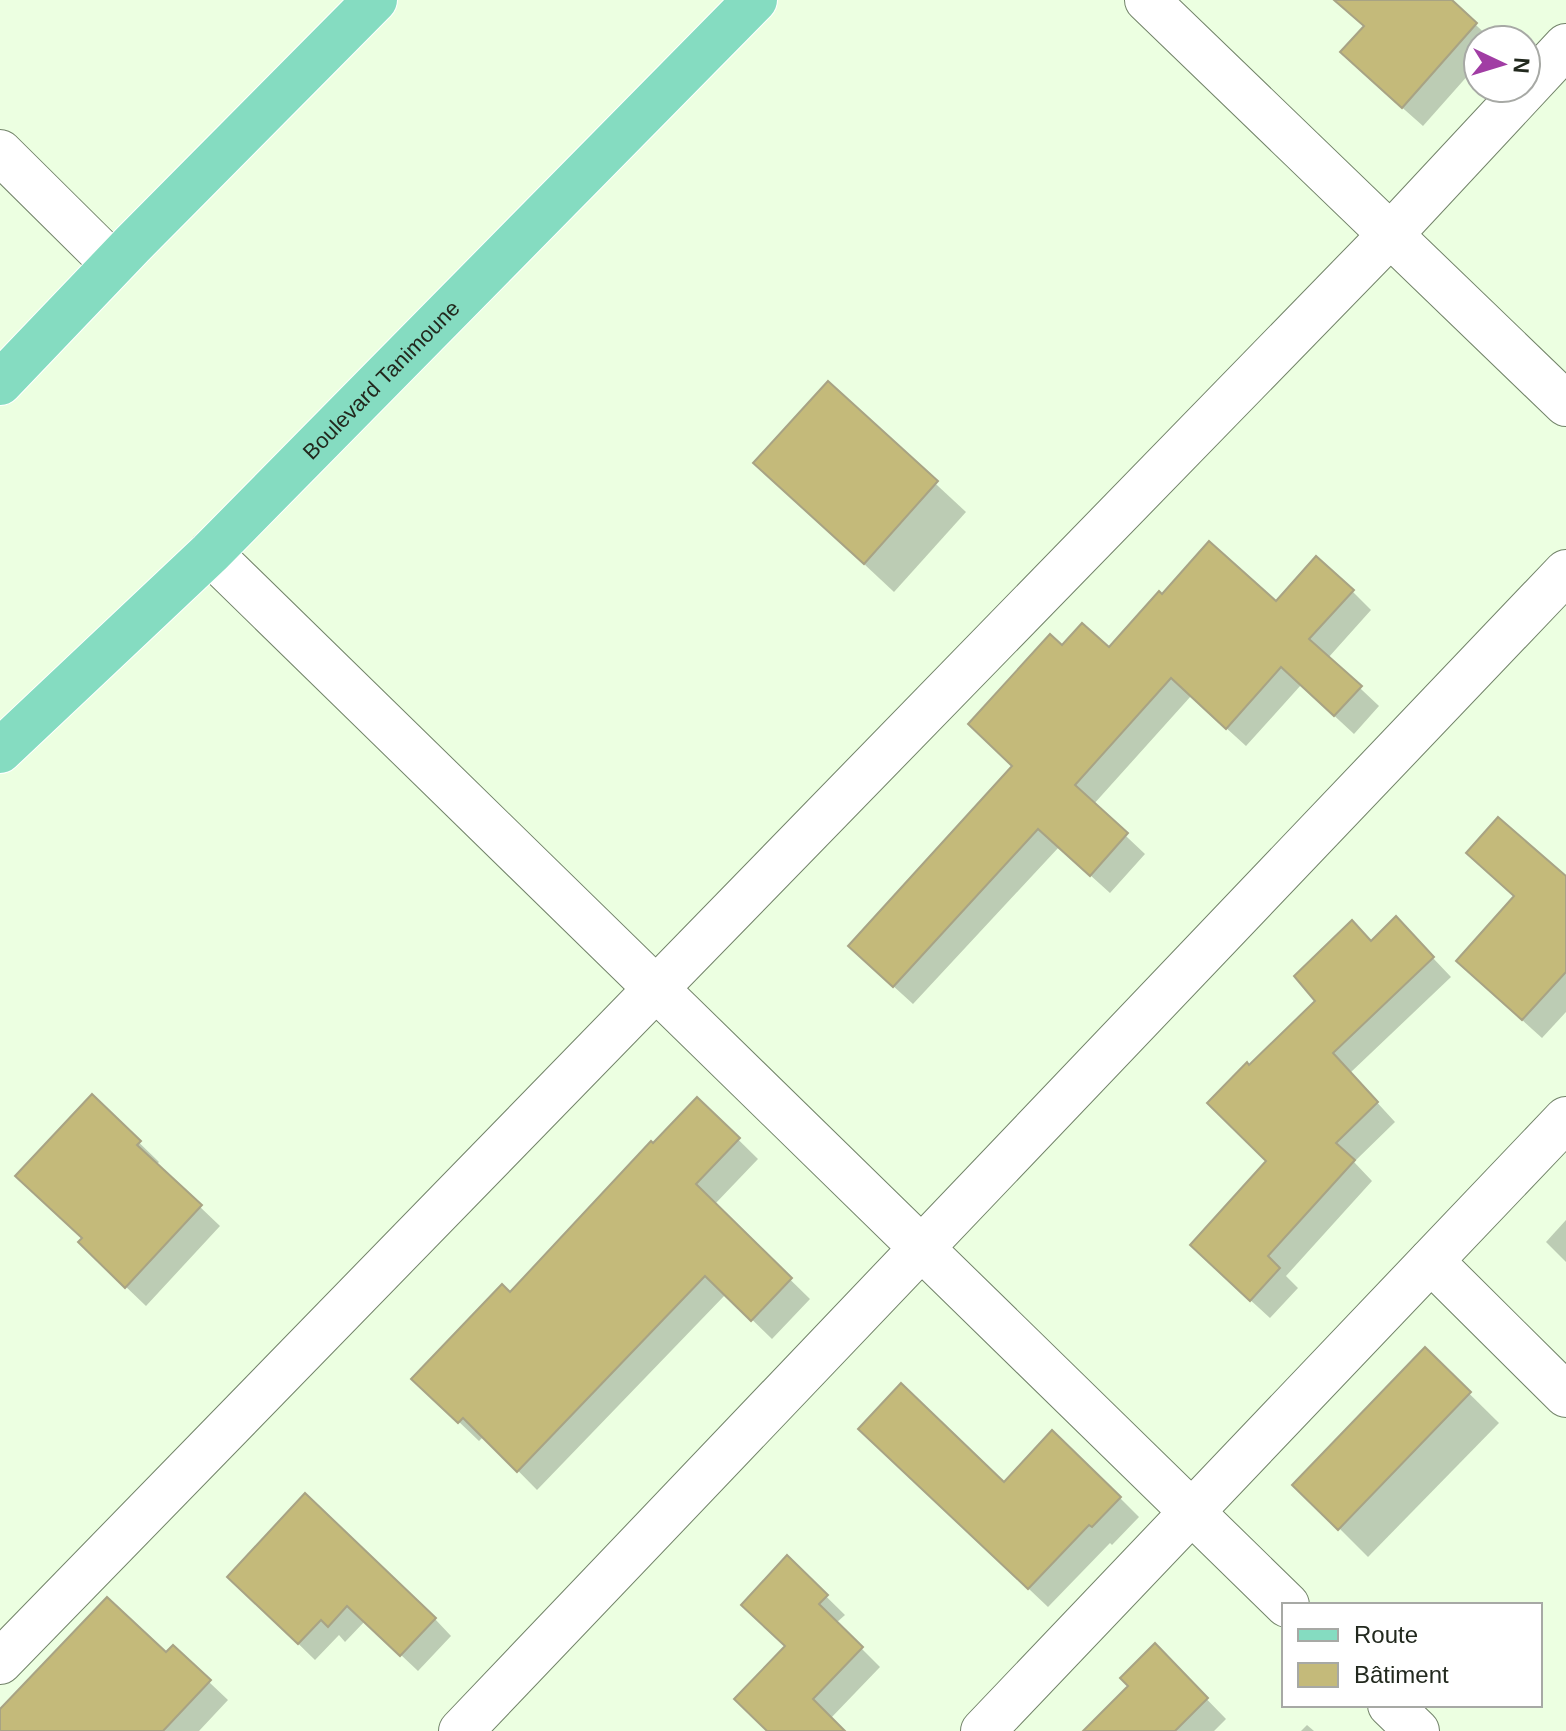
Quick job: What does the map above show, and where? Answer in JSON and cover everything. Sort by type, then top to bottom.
[{"type":"main road","points":[[0,383],[113,264],[375,0]]},
{"type":"main road","name":"Boulevard Tanimoune","points":[[0,751],[210,553],[755,0]]},
{"type":"street","points":[[1147,0],[1566,404]]},
{"type":"street","points":[[0,1662],[1390,235],[1566,46]]},
{"type":"street","points":[[0,152],[113,264]]},
{"type":"street","points":[[210,553],[1285,1603]]},
{"type":"street","points":[[461,1731],[1566,572]]},
{"type":"street","points":[[983,1731],[1566,1119]]},
{"type":"street","points":[[1431,1261],[1566,1395]]},
{"type":"street","points":[[1392,1707],[1417,1731]]},
{"type":"building","points":[[1334,0],[1452,0],[1477,23],[1462,24],[1462,40],[1402,108],[1340,52],[1364,26]]},
{"type":"building","points":[[828,381],[938,481],[864,564],[753,463]]},
{"type":"building","points":[[1209,541],[1276,601],[1316,556],[1354,590],[1309,639],[1362,686],[1334,716],[1281,667],[1226,729],[1171,678],[1075,785],[1128,833],[1090,876],[1038,829],[893,987],[848,946],[1012,766],[968,724],[1050,634],[1062,645],[1082,623],[1109,647]]},
{"type":"building","points":[[1498,817],[1566,876],[1566,972],[1522,1020],[1456,961],[1514,896],[1466,853]]},
{"type":"building","points":[[1396,916],[1434,957],[1333,1053],[1378,1102],[1336,1143],[1355,1160],[1268,1256],[1280,1268],[1250,1301],[1190,1245],[1266,1161],[1207,1103],[1315,1001],[1294,976],[1352,920],[1371,941]]},
{"type":"building","points":[[92,1094],[141,1141],[137,1145],[202,1205],[125,1288],[78,1242],[82,1238],[15,1176]]},
{"type":"building","points":[[697,1097],[740,1138],[696,1184],[792,1278],[751,1321],[705,1276],[517,1472],[463,1418],[458,1423],[411,1379],[502,1284],[510,1292],[651,1141],[653,1143]]},
{"type":"building","points":[[1425,1347],[1471,1392],[1338,1530],[1292,1485]]},
{"type":"building","points":[[901,1383],[1004,1482],[1052,1430],[1121,1497],[1092,1527],[1089,1525],[1028,1589],[858,1429]]},
{"type":"building","points":[[305,1493],[436,1618],[400,1656],[347,1606],[328,1627],[321,1620],[298,1644],[227,1577]]},
{"type":"building","points":[[787,1555],[828,1595],[819,1604],[863,1647],[813,1699],[845,1731],[767,1731],[734,1699],[785,1646],[741,1605]]},
{"type":"building","points":[[107,1597],[166,1652],[173,1645],[211,1680],[163,1731],[0,1731],[0,1709]]},
{"type":"building","points":[[1155,1643],[1208,1698],[1175,1731],[1083,1731],[1128,1686],[1120,1678]]}]
